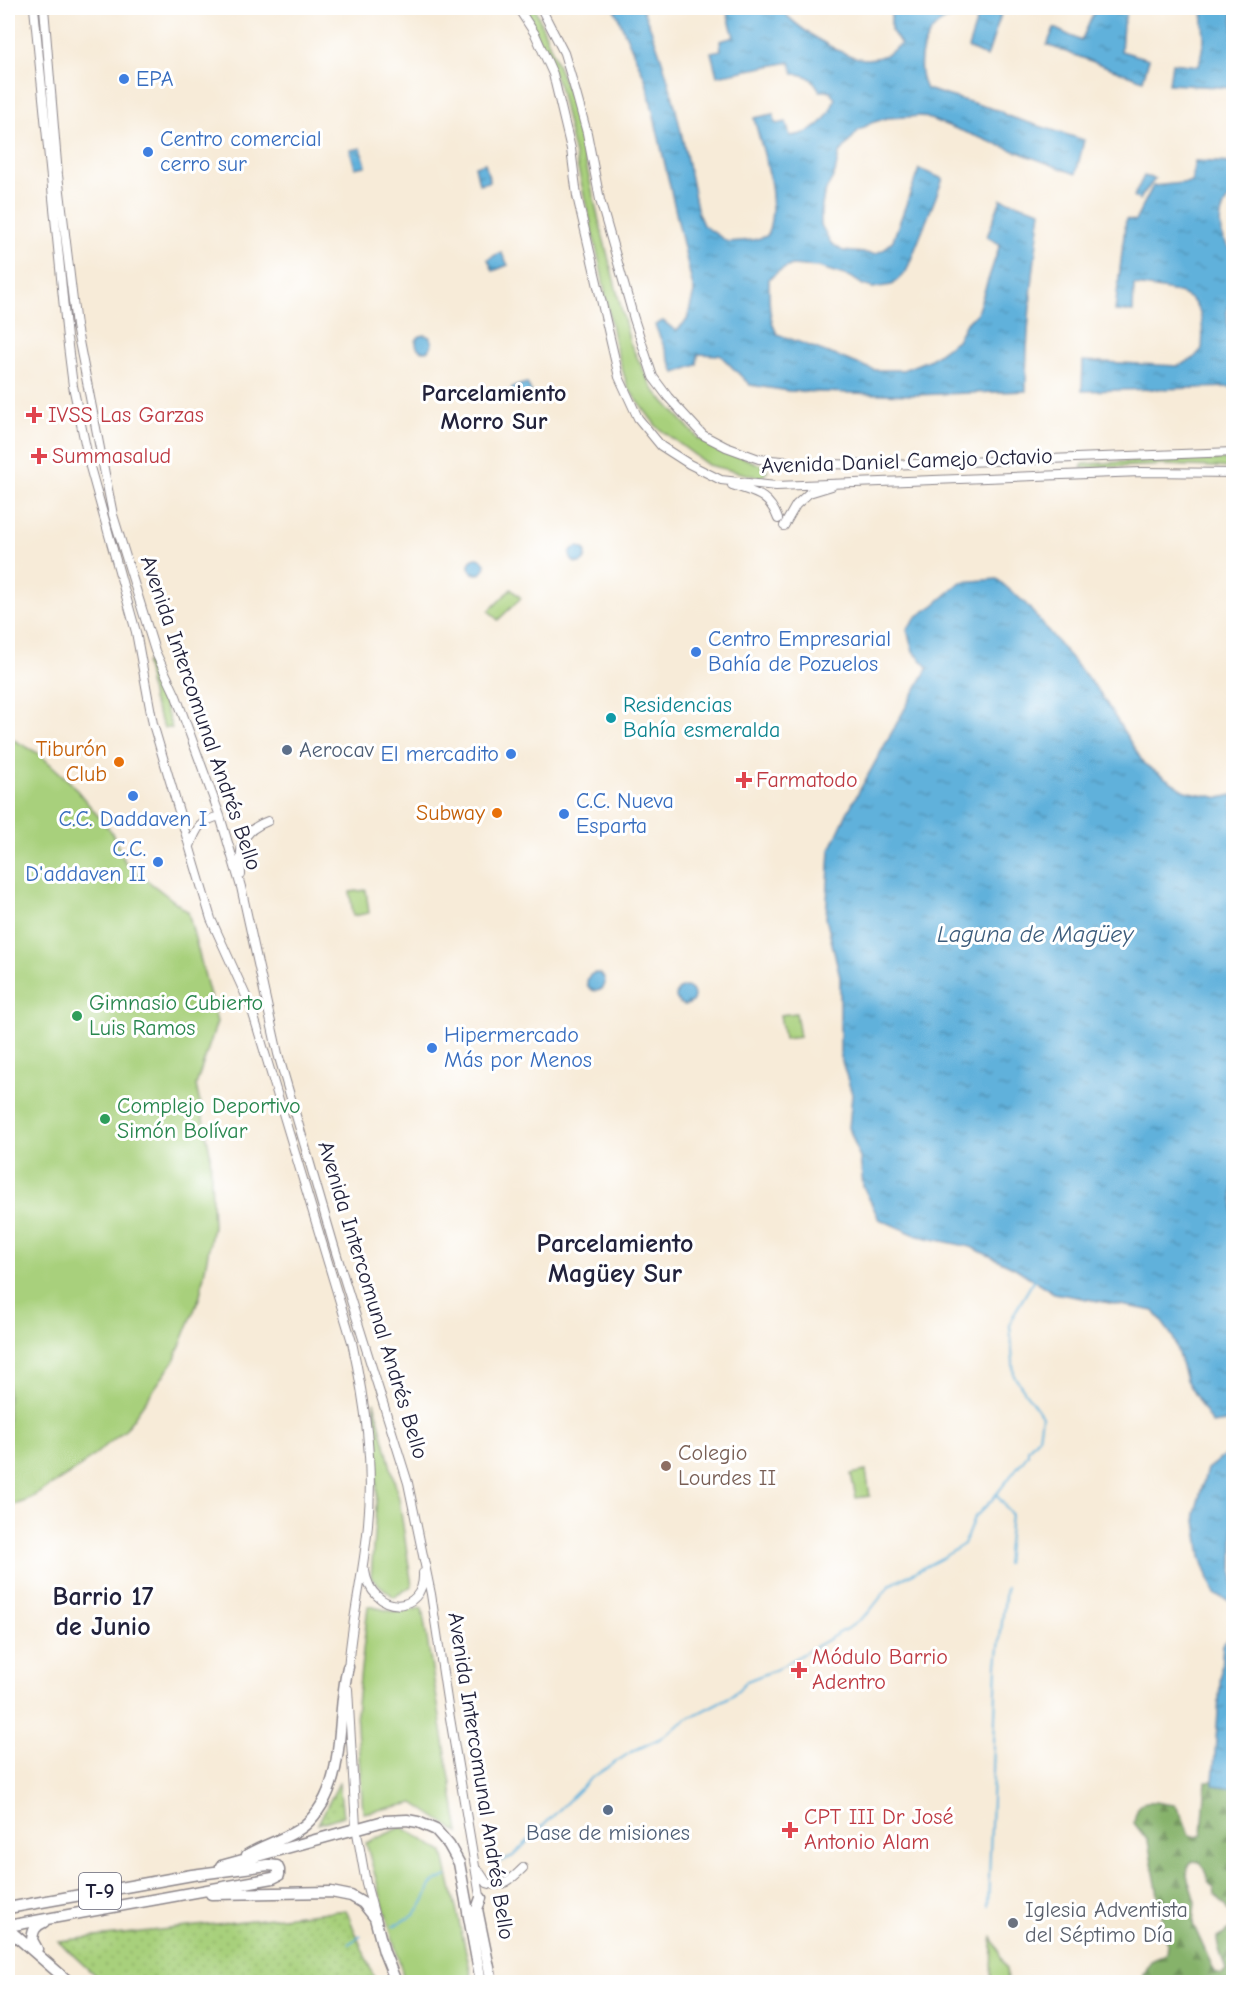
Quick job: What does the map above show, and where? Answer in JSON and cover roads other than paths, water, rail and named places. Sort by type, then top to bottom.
[{"type":"highway","points":[[236,1861],[263,1845],[286,1837],[304,1826],[326,1798],[336,1767],[343,1688],[348,1667]]},
{"type":"highway","points":[[192,1875],[356,1827],[384,1821],[418,1822],[436,1830],[450,1845],[459,1863],[481,1983]]},
{"type":"highway","points":[[178,1895],[273,1878],[277,1877],[279,1872],[277,1866],[268,1865],[192,1875]]},
{"type":"highway","name":"T-9","points":[[8,1908],[192,1875]]},
{"type":"highway","points":[[178,1895],[342,1893],[363,1903],[375,1918]]},
{"type":"highway","name":"T-9","points":[[69,1983],[42,1957],[13,1938],[8,1928],[178,1895]]},
{"type":"highway","points":[[480,1898],[477,1909],[492,1983]]},
{"type":"highway","name":"T-9","points":[[8,1914],[33,1904]]},
{"type":"highway","name":"T-9","points":[[42,1957],[32,1940],[33,1930],[36,1925],[54,1918]]},
{"type":"highway","name":"Avenida Intercomunal Andrés Bello","points":[[375,1918],[384,1952],[396,1983]]},
{"type":"main road","name":"Avenida Intercomunal Andrés Bello","points":[[34,8],[63,302],[74,386],[93,477],[141,652],[153,724],[211,919],[251,1007],[352,1342],[364,1398],[369,1455],[368,1524],[348,1667],[348,1690],[356,1827],[375,1918]]},
{"type":"main road","name":"Avenida Intercomunal Andrés Bello","points":[[44,8],[58,174],[76,326],[113,515],[155,651],[176,696],[220,816],[241,887],[278,1054],[334,1246],[408,1483],[431,1594],[496,1983]]},
{"type":"main road","name":"Avenida Daniel Camejo Octavio","points":[[518,8],[535,34],[553,74],[571,149],[577,196],[619,377],[638,418],[661,447],[721,480],[776,486],[1141,472],[1233,473]]},
{"type":"main road","name":"Avenida Daniel Camejo Octavio","points":[[541,8],[564,53],[587,133],[600,200],[653,377],[703,435],[726,447],[759,459],[818,464],[888,465],[1233,452]]},
{"type":"main road","points":[[721,480],[764,496],[770,501],[781,522],[809,493],[838,483]]},
{"type":"main road","points":[[189,846],[195,831],[206,820],[220,816]]},
{"type":"main road","points":[[241,887],[240,848],[244,836],[268,820]]},
{"type":"main road","points":[[364,1559],[369,1588],[380,1600],[395,1605],[410,1602],[419,1592],[423,1581],[422,1549]]},
{"type":"main road","points":[[473,1856],[483,1879],[490,1885],[497,1885],[512,1879],[523,1868]]},
{"type":"water","points":[[614,8],[642,8],[669,83],[698,213],[703,225],[728,242],[753,240],[767,236],[771,221],[770,177],[754,118],[773,114],[776,124],[786,122],[790,136],[798,135],[813,129],[824,120],[835,99],[830,91],[820,91],[810,78],[794,74],[790,62],[717,76],[711,52],[721,50],[720,41],[734,37],[726,8],[781,8],[796,24],[820,41],[846,54],[868,59],[886,54],[901,44],[891,30],[891,13],[899,8],[1003,8],[987,57],[968,48],[978,17],[954,17],[943,21],[935,28],[928,37],[921,57],[922,79],[926,89],[1084,140],[1076,174],[922,116],[887,118],[871,123],[858,131],[839,154],[835,173],[824,194],[821,225],[831,243],[843,251],[875,254],[885,249],[893,240],[919,169],[943,179],[906,272],[892,285],[873,288],[851,277],[818,267],[792,265],[769,279],[769,300],[772,321],[777,334],[874,370],[903,370],[931,359],[957,340],[965,325],[977,313],[1000,244],[987,237],[1001,199],[1041,211],[1030,301],[1026,391],[913,395],[789,391],[750,385],[720,355],[698,354],[697,365],[675,373],[655,325],[663,321],[676,331],[687,320],[694,292],[646,81]]},
{"type":"water","points":[[1096,8],[1128,8],[1123,25],[1121,51],[1149,59],[1143,80],[1047,45],[1054,28],[1081,41]]},
{"type":"water","points":[[1202,8],[1233,8],[1233,88],[1169,84],[1172,63],[1199,66],[1204,39]]},
{"type":"water","points":[[361,148],[366,166],[355,168],[350,150]]},
{"type":"water","points":[[1195,161],[1233,163],[1233,193],[1224,207],[1220,222],[1223,238],[1233,252],[1233,297],[1227,310],[1229,338],[1233,349],[1233,387],[1082,391],[1083,361],[1178,366],[1193,359],[1202,349],[1203,330],[1196,305],[1178,293],[1134,285],[1133,312],[1115,311],[1126,219],[1135,221],[1153,186],[1192,182]]},
{"type":"water","points":[[485,163],[490,182],[479,184],[475,166]]},
{"type":"water","points":[[1144,176],[1155,179],[1139,200],[1134,196]]},
{"type":"water","points":[[501,252],[508,265],[493,271],[488,259]]},
{"type":"water","points":[[421,335],[427,335],[432,343],[430,349],[421,351],[416,346],[416,340]]},
{"type":"water","points":[[527,383],[534,397],[511,402],[512,387]]},
{"type":"water","points":[[575,547],[581,547],[586,555],[584,561],[575,563],[570,558],[570,552]]},
{"type":"water","points":[[474,558],[480,558],[485,566],[483,572],[474,574],[469,569],[469,563]]},
{"type":"water","name":"Laguna de Magüey","points":[[997,579],[1025,603],[1100,693],[1144,764],[1185,791],[1220,798],[1233,795],[1233,1421],[1212,1424],[1186,1380],[1173,1337],[1154,1311],[1054,1293],[1015,1268],[971,1247],[918,1236],[879,1219],[863,1186],[860,1158],[849,1128],[852,1094],[840,1055],[840,977],[826,918],[830,850],[847,813],[928,667],[913,651],[907,630],[916,617],[961,582]]},
{"type":"water","points":[[596,973],[602,976],[605,982],[602,988],[596,991],[590,988],[587,982],[590,976]]},
{"type":"water","points":[[685,987],[691,990],[694,996],[691,1002],[685,1005],[679,1002],[676,996],[679,990]]},
{"type":"water","points":[[1234,1455],[1233,1602],[1215,1595],[1201,1557],[1195,1513],[1207,1469],[1224,1456]]},
{"type":"water","points":[[1230,1637],[1234,1637],[1233,1788],[1213,1785],[1223,1643]]},
{"type":"waterway","points":[[494,1864],[513,1856],[590,1779],[631,1752],[659,1739],[689,1718],[733,1695],[747,1681],[775,1670],[853,1625],[869,1612],[890,1585],[964,1544],[974,1518],[991,1501],[1039,1437],[1042,1416],[1014,1376],[1010,1325],[1034,1280]]},
{"type":"waterway","points":[[996,1494],[1011,1514],[1006,1564]]},
{"type":"waterway","points":[[988,1906],[997,1665],[1006,1588]]},
{"type":"waterway","points":[[393,1926],[414,1914],[423,1903],[430,1886],[447,1876]]},
{"type":"waterway","points":[[348,1944],[361,1936]]},
{"type":"place","name":"EPA","points":[[124,79]]},
{"type":"place","name":"Centro comercial cerro sur","points":[[148,152]]},
{"type":"place","name":"IVSS Las Garzas","points":[[34,415]]},
{"type":"place","name":"Summasalud","points":[[39,456]]},
{"type":"place","name":"Centro Empresarial Bahía de Pozuelos","points":[[696,652]]},
{"type":"place","name":"Residencias Bahía esmeralda","points":[[611,718]]},
{"type":"place","name":"Aerocav","points":[[287,750]]},
{"type":"place","name":"El mercadito","points":[[511,754]]},
{"type":"place","name":"Tiburón Club","points":[[119,762]]},
{"type":"place","name":"Farmatodo","points":[[744,780]]},
{"type":"place","name":"C.C. Daddaven I","points":[[133,796]]},
{"type":"place","name":"Subway","points":[[497,813]]},
{"type":"place","name":"C.C. Nueva Esparta","points":[[564,814]]},
{"type":"place","name":"C.C. D'addaven II","points":[[158,862]]},
{"type":"place","name":"Gimnasio Cubierto Luis Ramos","points":[[77,1016]]},
{"type":"place","name":"Hipermercado Más por Menos","points":[[432,1048]]},
{"type":"place","name":"Complejo Deportivo Simón Bolívar","points":[[105,1119]]},
{"type":"place","name":"Colegio Lourdes II","points":[[666,1466]]},
{"type":"place","name":"Módulo Barrio Adentro","points":[[799,1670]]},
{"type":"place","name":"Base de misiones","points":[[608,1810]]},
{"type":"place","name":"CPT III Dr José Antonio Alam","points":[[790,1830]]},
{"type":"place","name":"Iglesia Adventista del Séptimo Día","points":[[1013,1923]]},
{"type":"district","name":"Parcelamiento Morro Sur","points":[[494,407]]},
{"type":"district","name":"Parcelamiento Magüey Sur","points":[[615,1259]]},
{"type":"district","name":"Barrio 17 de Junio","points":[[103,1612]]}]
